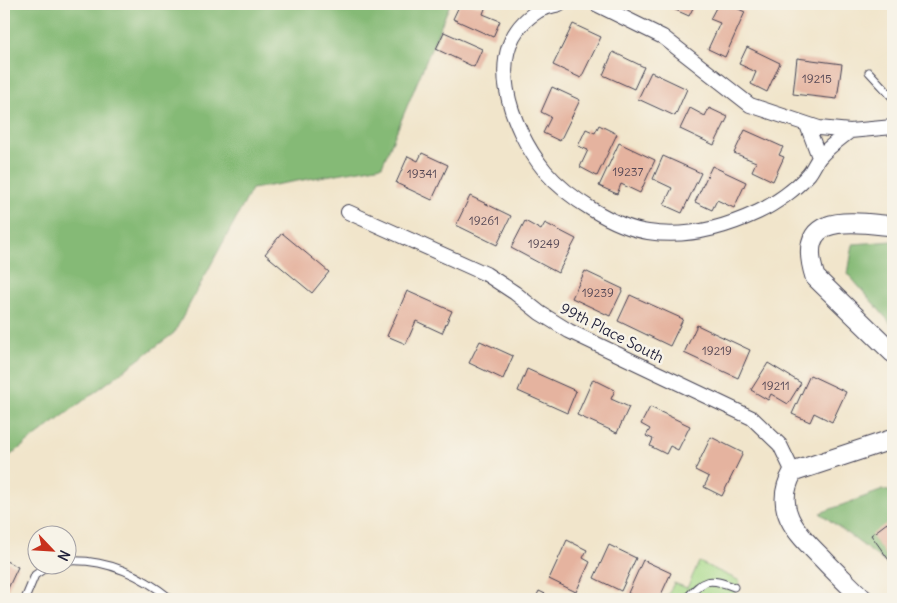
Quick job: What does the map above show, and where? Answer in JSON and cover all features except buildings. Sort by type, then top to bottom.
[{"type":"street","points":[[559,4],[539,10],[525,21],[512,40],[504,71],[516,122],[546,172],[569,194],[607,218],[647,232],[686,234],[726,225],[760,211],[798,186],[810,173],[819,157],[850,131]]},
{"type":"street","points":[[596,4],[663,37],[750,105],[819,128],[850,131],[893,127]]},
{"type":"street","points":[[807,125],[819,157]]},
{"type":"street","name":"99th Place South","points":[[348,212],[486,274],[568,332],[752,418],[780,445],[793,472]]},
{"type":"street","points":[[893,226],[842,222],[829,225],[817,232],[811,245],[810,261],[815,277],[893,354]]},
{"type":"street","points":[[863,599],[797,533],[787,515],[786,484],[793,472],[893,439]]},
{"type":"lane","points":[[869,72],[893,98]]},
{"type":"lane","points":[[78,560],[120,568],[153,585],[171,599]]},
{"type":"lane","points":[[25,599],[35,576]]},
{"type":"lane","points":[[686,599],[699,585],[708,581],[716,580],[734,587]]},
{"type":"green space","points":[[4,4],[450,4],[382,166],[252,189],[174,333],[4,460]]},
{"type":"green space","points":[[893,241],[893,326],[848,274],[853,244]]},
{"type":"green space","points":[[883,490],[893,492],[893,568],[820,513]]},
{"type":"green space","points":[[699,562],[740,581],[732,599],[666,599],[674,583],[687,588]]}]
